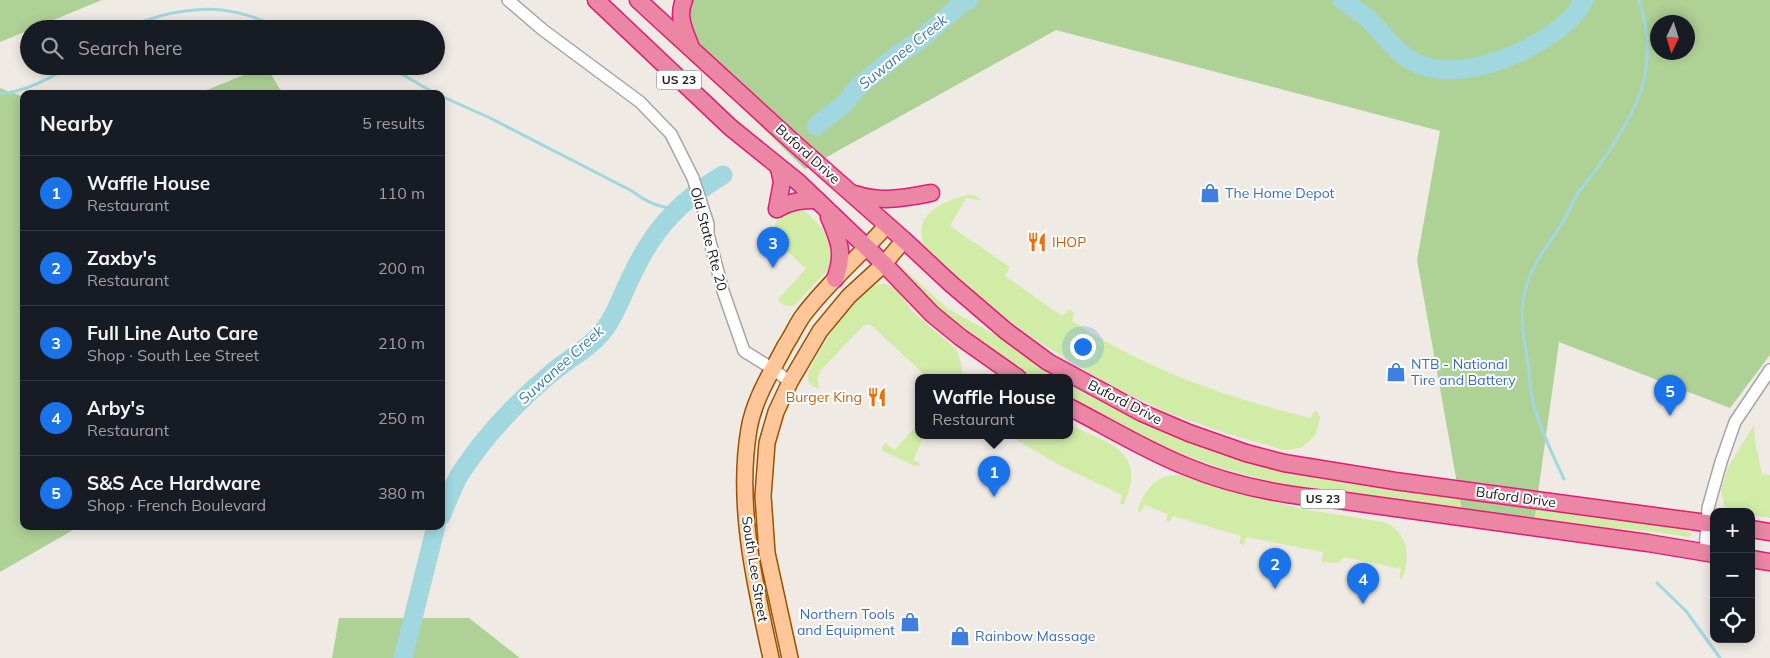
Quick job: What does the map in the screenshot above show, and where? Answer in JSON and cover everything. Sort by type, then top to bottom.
[{"type":"highway","name":"Buford Drive","points":[[596,0],[730,127],[821,204],[884,264],[932,314],[960,337],[1012,374]]},
{"type":"highway","name":"Buford Drive","points":[[638,0],[950,283],[992,319],[1048,362],[1070,374]]},
{"type":"highway","points":[[684,0],[680,9],[681,22],[692,50]]},
{"type":"highway","points":[[779,168],[782,182],[777,209],[788,203],[801,200],[821,204],[839,239],[839,268],[834,279]]},
{"type":"highway","points":[[850,192],[878,200],[931,193]]},
{"type":"highway","name":"Buford Drive","points":[[1073,376],[1142,413],[1188,434],[1284,463],[1394,481],[1710,524]]},
{"type":"highway","name":"Buford Drive","points":[[1073,410],[1111,431],[1185,466],[1246,486],[1300,497],[1338,500],[1709,553]]},
{"type":"highway","points":[[1755,530],[1770,532]]},
{"type":"highway","points":[[1755,560],[1770,562]]},
{"type":"main road","name":"South Lee Street","points":[[771,658],[748,540],[744,482],[749,429],[758,398],[802,318],[834,279],[867,248],[887,225]]},
{"type":"main road","name":"South Lee Street","points":[[790,658],[766,553],[763,496],[767,443],[776,412],[790,382],[820,332],[849,296],[884,264],[904,240]]},
{"type":"street","name":"Old State Rte 20","points":[[508,0],[543,30],[640,102],[671,134],[693,178],[708,224],[708,234],[723,291],[744,351],[773,368],[790,382]]},
{"type":"street","points":[[1709,553],[1710,524],[1708,508],[1721,462],[1735,422],[1770,370]]},
{"type":"green space","points":[[0,0],[102,0],[53,20],[20,20],[20,34],[0,42]]},
{"type":"green space","points":[[690,0],[1770,0],[1770,355],[1730,408],[1559,342],[1534,522],[1462,511],[1417,260],[1440,131],[1056,30],[805,169],[740,106],[662,35]]},
{"type":"green space","points":[[244,75],[271,75],[281,90],[207,90]]},
{"type":"green space","points":[[0,88],[20,96],[20,530],[73,530],[0,572]]},
{"type":"green space","points":[[967,195],[973,195],[980,198],[980,200],[966,198],[950,226],[1010,267],[1005,276],[1062,316],[1070,309],[1074,313],[1072,321],[1100,338],[1128,354],[1187,380],[1248,401],[1311,418],[1314,411],[1317,411],[1320,418],[1316,434],[1303,447],[1284,450],[1228,434],[1166,412],[1109,385],[1028,335],[982,300],[925,249],[922,227],[930,212],[947,202]]},
{"type":"green space","points":[[802,208],[830,236],[833,245],[831,266],[794,306],[787,306],[778,299],[806,269],[775,239],[773,231],[776,222],[783,214],[793,209]]},
{"type":"green space","points":[[900,267],[902,267],[948,309],[1001,338],[1053,374],[1025,374],[1010,365],[956,323],[899,271]]},
{"type":"green space","points":[[879,284],[896,288],[911,310],[957,350],[962,374],[924,374],[870,324],[863,326],[821,370],[817,379],[818,389],[810,384],[807,376],[836,326],[864,292]]},
{"type":"green space","points":[[1073,386],[1116,409],[1186,440],[1682,525],[1692,535],[1689,537],[1624,529],[1584,528],[1305,489],[1220,468],[1168,449],[1073,403]]},
{"type":"green space","points":[[1754,425],[1755,441],[1762,474],[1770,475],[1770,518],[1755,516],[1755,508],[1725,508],[1721,490],[1728,467]]},
{"type":"green space","points":[[1073,426],[1110,444],[1120,451],[1127,460],[1131,472],[1130,486],[1124,504],[1120,504],[1122,495],[1059,465],[1015,439],[1073,439]]},
{"type":"green space","points":[[915,428],[915,439],[923,439],[913,460],[920,464],[920,466],[915,466],[883,451],[882,447],[886,443],[894,450]]},
{"type":"green space","points":[[1175,475],[1308,510],[1384,522],[1400,534],[1405,544],[1407,557],[1403,576],[1401,579],[1399,578],[1401,569],[1344,557],[1338,563],[1322,562],[1323,552],[1246,537],[1244,545],[1242,545],[1239,543],[1241,536],[1173,516],[1167,522],[1168,514],[1145,505],[1141,512],[1138,512],[1140,502],[1154,483]]},
{"type":"green space","points":[[339,618],[469,618],[520,658],[332,658]]},
{"type":"waterway","name":"Suwanee Creek","points":[[816,126],[843,105],[859,86],[900,53],[919,41],[962,3],[969,0]]},
{"type":"waterway","name":"Suwanee Creek","points":[[1342,0],[1367,18],[1407,58],[1432,68],[1453,70],[1476,67],[1498,61],[1541,41],[1559,29],[1573,16],[1584,0]]},
{"type":"waterway","points":[[1564,479],[1544,434],[1532,400],[1523,331],[1522,313],[1524,296],[1529,278],[1537,262],[1563,221],[1577,194],[1613,144],[1635,106],[1642,87],[1648,46],[1639,0]]},
{"type":"waterway","points":[[148,20],[178,12],[209,9],[223,10],[261,20]]},
{"type":"waterway","points":[[0,94],[28,87],[55,75]]},
{"type":"waterway","points":[[403,75],[429,90]]},
{"type":"waterway","points":[[445,98],[490,118],[648,201],[675,209]]},
{"type":"waterway","name":"Suwanee Creek","points":[[445,506],[453,487],[471,457],[504,418],[529,393],[554,371],[587,347],[604,330],[613,317],[641,257],[670,216],[694,195],[723,175]]},
{"type":"waterway","name":"Suwanee Creek","points":[[403,658],[435,530]]},
{"type":"waterway","points":[[1657,583],[1686,611],[1720,658]]},
{"type":"place","name":"The Home Depot","points":[[1210,193]]},
{"type":"place","name":"IHOP","points":[[1037,242]]},
{"type":"place","name":"Full Line Auto Care","points":[[773,268]]},
{"type":"place","name":"NTB - National Tire and Battery","points":[[1396,372]]},
{"type":"place","name":"Burger King","points":[[877,397]]},
{"type":"place","name":"S&S Ace Hardware","points":[[1670,416]]},
{"type":"place","name":"Waffle House","points":[[994,497]]},
{"type":"place","name":"Zaxby's","points":[[1275,589]]},
{"type":"place","name":"Arby's","points":[[1363,604]]},
{"type":"place","name":"Northern Tools and Equipment","points":[[910,622]]},
{"type":"place","name":"Rainbow Massage","points":[[960,636]]}]
